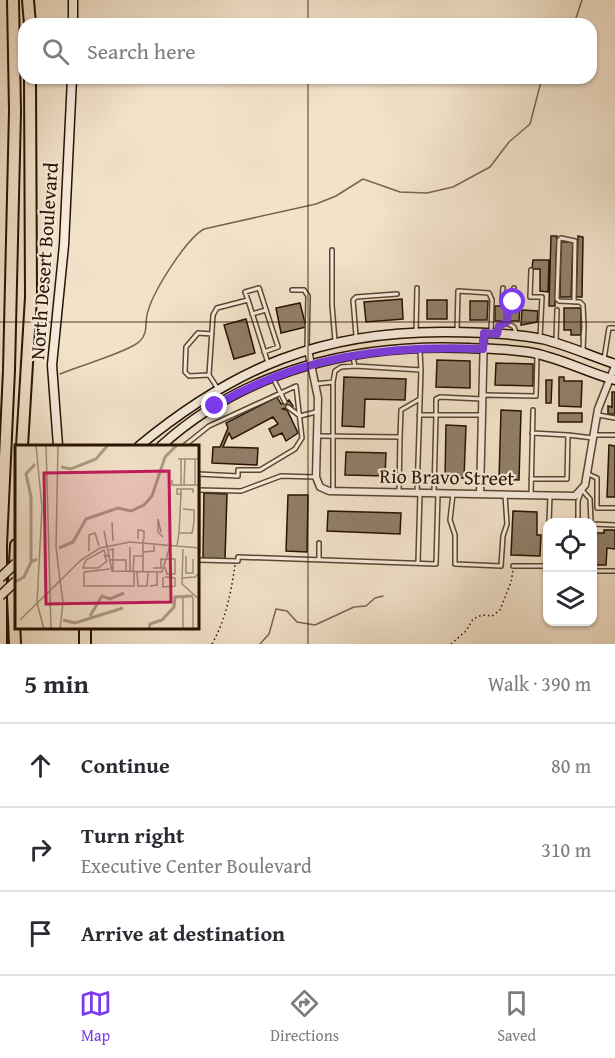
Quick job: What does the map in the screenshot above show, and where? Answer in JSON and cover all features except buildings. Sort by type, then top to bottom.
[{"type":"highway","points":[[1,644],[1,545],[9,370],[15,111],[13,0]]},
{"type":"highway","points":[[28,0],[30,18]]},
{"type":"highway","points":[[22,445],[31,297],[30,84]]},
{"type":"highway","points":[[15,571],[15,644]]},
{"type":"main road","points":[[73,0],[73,18]]},
{"type":"main road","name":"North Desert Boulevard","points":[[58,445],[52,365],[64,245],[72,84]]},
{"type":"main road","points":[[140,445],[167,422],[208,395],[268,363],[335,342],[357,338],[416,332],[516,335],[556,343],[615,365]]},
{"type":"main road","points":[[162,445],[215,406],[272,376],[312,363],[352,354],[420,347],[537,354],[613,379]]},
{"type":"main road","points":[[208,395],[215,406]]},
{"type":"main road","points":[[0,578],[15,564]]},
{"type":"main road","points":[[0,596],[15,581]]},
{"type":"street","points":[[480,494],[483,349],[490,333]]},
{"type":"street","points":[[308,350],[316,384],[318,411],[316,477],[320,487],[333,491]]},
{"type":"street","points":[[582,490],[597,415],[613,379],[615,365]]},
{"type":"street","name":"Rio Bravo Street","points":[[333,491],[573,497],[582,490]]},
{"type":"lane","points":[[574,302],[575,241],[561,238],[559,240],[557,299],[583,305],[582,352]]},
{"type":"lane","points":[[332,250],[335,342]]},
{"type":"lane","points":[[531,270],[530,297],[542,297],[540,339]]},
{"type":"lane","points":[[264,352],[278,348],[259,288],[245,292],[264,352],[268,363]]},
{"type":"lane","points":[[416,332],[417,288]]},
{"type":"lane","points":[[503,288],[502,301],[513,302],[514,288]]},
{"type":"lane","points":[[292,290],[304,290],[308,296],[308,350]]},
{"type":"lane","points":[[457,332],[458,291],[489,292],[492,300],[490,333]]},
{"type":"lane","points":[[357,338],[353,300],[356,297],[397,294]]},
{"type":"lane","points":[[218,389],[209,375],[213,315],[217,308],[248,300]]},
{"type":"lane","points":[[507,322],[508,301]]},
{"type":"lane","points":[[252,314],[266,310]]},
{"type":"lane","points":[[556,343],[557,310]]},
{"type":"lane","points":[[490,333],[507,322]]},
{"type":"lane","points":[[507,322],[514,327],[516,335]]},
{"type":"lane","points":[[604,360],[609,328],[615,328]]},
{"type":"lane","points":[[209,375],[189,376],[185,372],[186,347],[198,333],[212,334]]},
{"type":"lane","points":[[418,564],[420,347]]},
{"type":"lane","points":[[352,354],[355,366]]},
{"type":"lane","points":[[200,560],[238,561],[238,557],[436,564],[436,399],[440,397],[536,396],[537,354]]},
{"type":"lane","points":[[333,491],[333,382],[335,371],[341,367],[355,366],[421,370]]},
{"type":"lane","points":[[272,376],[285,402]]},
{"type":"lane","points":[[316,384],[333,382]]},
{"type":"lane","points":[[185,445],[209,426],[296,386],[302,438],[299,444],[260,470],[238,470],[238,476],[200,474]]},
{"type":"lane","points":[[399,492],[401,410],[420,399]]},
{"type":"lane","points":[[288,407],[300,416]]},
{"type":"lane","points":[[531,496],[533,410]]},
{"type":"lane","points":[[300,416],[318,411]]},
{"type":"lane","points":[[419,415],[482,415]]},
{"type":"lane","points":[[597,415],[615,418]]},
{"type":"lane","points":[[532,434],[615,435]]},
{"type":"lane","points":[[531,478],[567,479],[568,435]]},
{"type":"lane","points":[[318,436],[400,437]]},
{"type":"lane","points":[[587,474],[597,478],[597,508],[615,508]]},
{"type":"lane","points":[[200,490],[241,491],[281,476],[316,477]]},
{"type":"lane","points":[[578,518],[578,501],[582,490],[590,499],[592,518]]},
{"type":"lane","points":[[453,494],[450,520],[455,535],[455,564],[501,566],[502,536],[507,524],[506,495]]},
{"type":"lane","points":[[549,518],[550,496]]},
{"type":"lane","points":[[597,523],[615,525]]},
{"type":"lane","points":[[319,543],[319,560]]},
{"type":"lane","points":[[513,566],[543,566]]},
{"type":"lane","points":[[597,571],[615,572]]},
{"type":"path","points":[[212,644],[220,630],[231,596],[236,561]]},
{"type":"path","points":[[453,643],[466,631],[473,619],[482,615],[492,616],[500,610],[512,582],[513,566]]},
{"type":"waterway","points":[[576,18],[582,0]]},
{"type":"waterway","points":[[60,374],[115,354],[135,345],[143,338],[151,302],[164,278],[188,243],[204,229],[316,204],[336,196],[363,179],[400,192],[427,193],[453,187],[490,167],[509,142],[530,124],[540,84]]},
{"type":"waterway","points":[[260,644],[269,634],[276,609],[287,611],[297,622],[315,625],[354,607],[366,606],[375,598],[383,596]]},
{"type":"route","points":[[215,406],[272,376],[352,354],[420,347],[483,349],[484,333],[497,334],[499,326],[507,322],[508,301],[513,302]]}]
